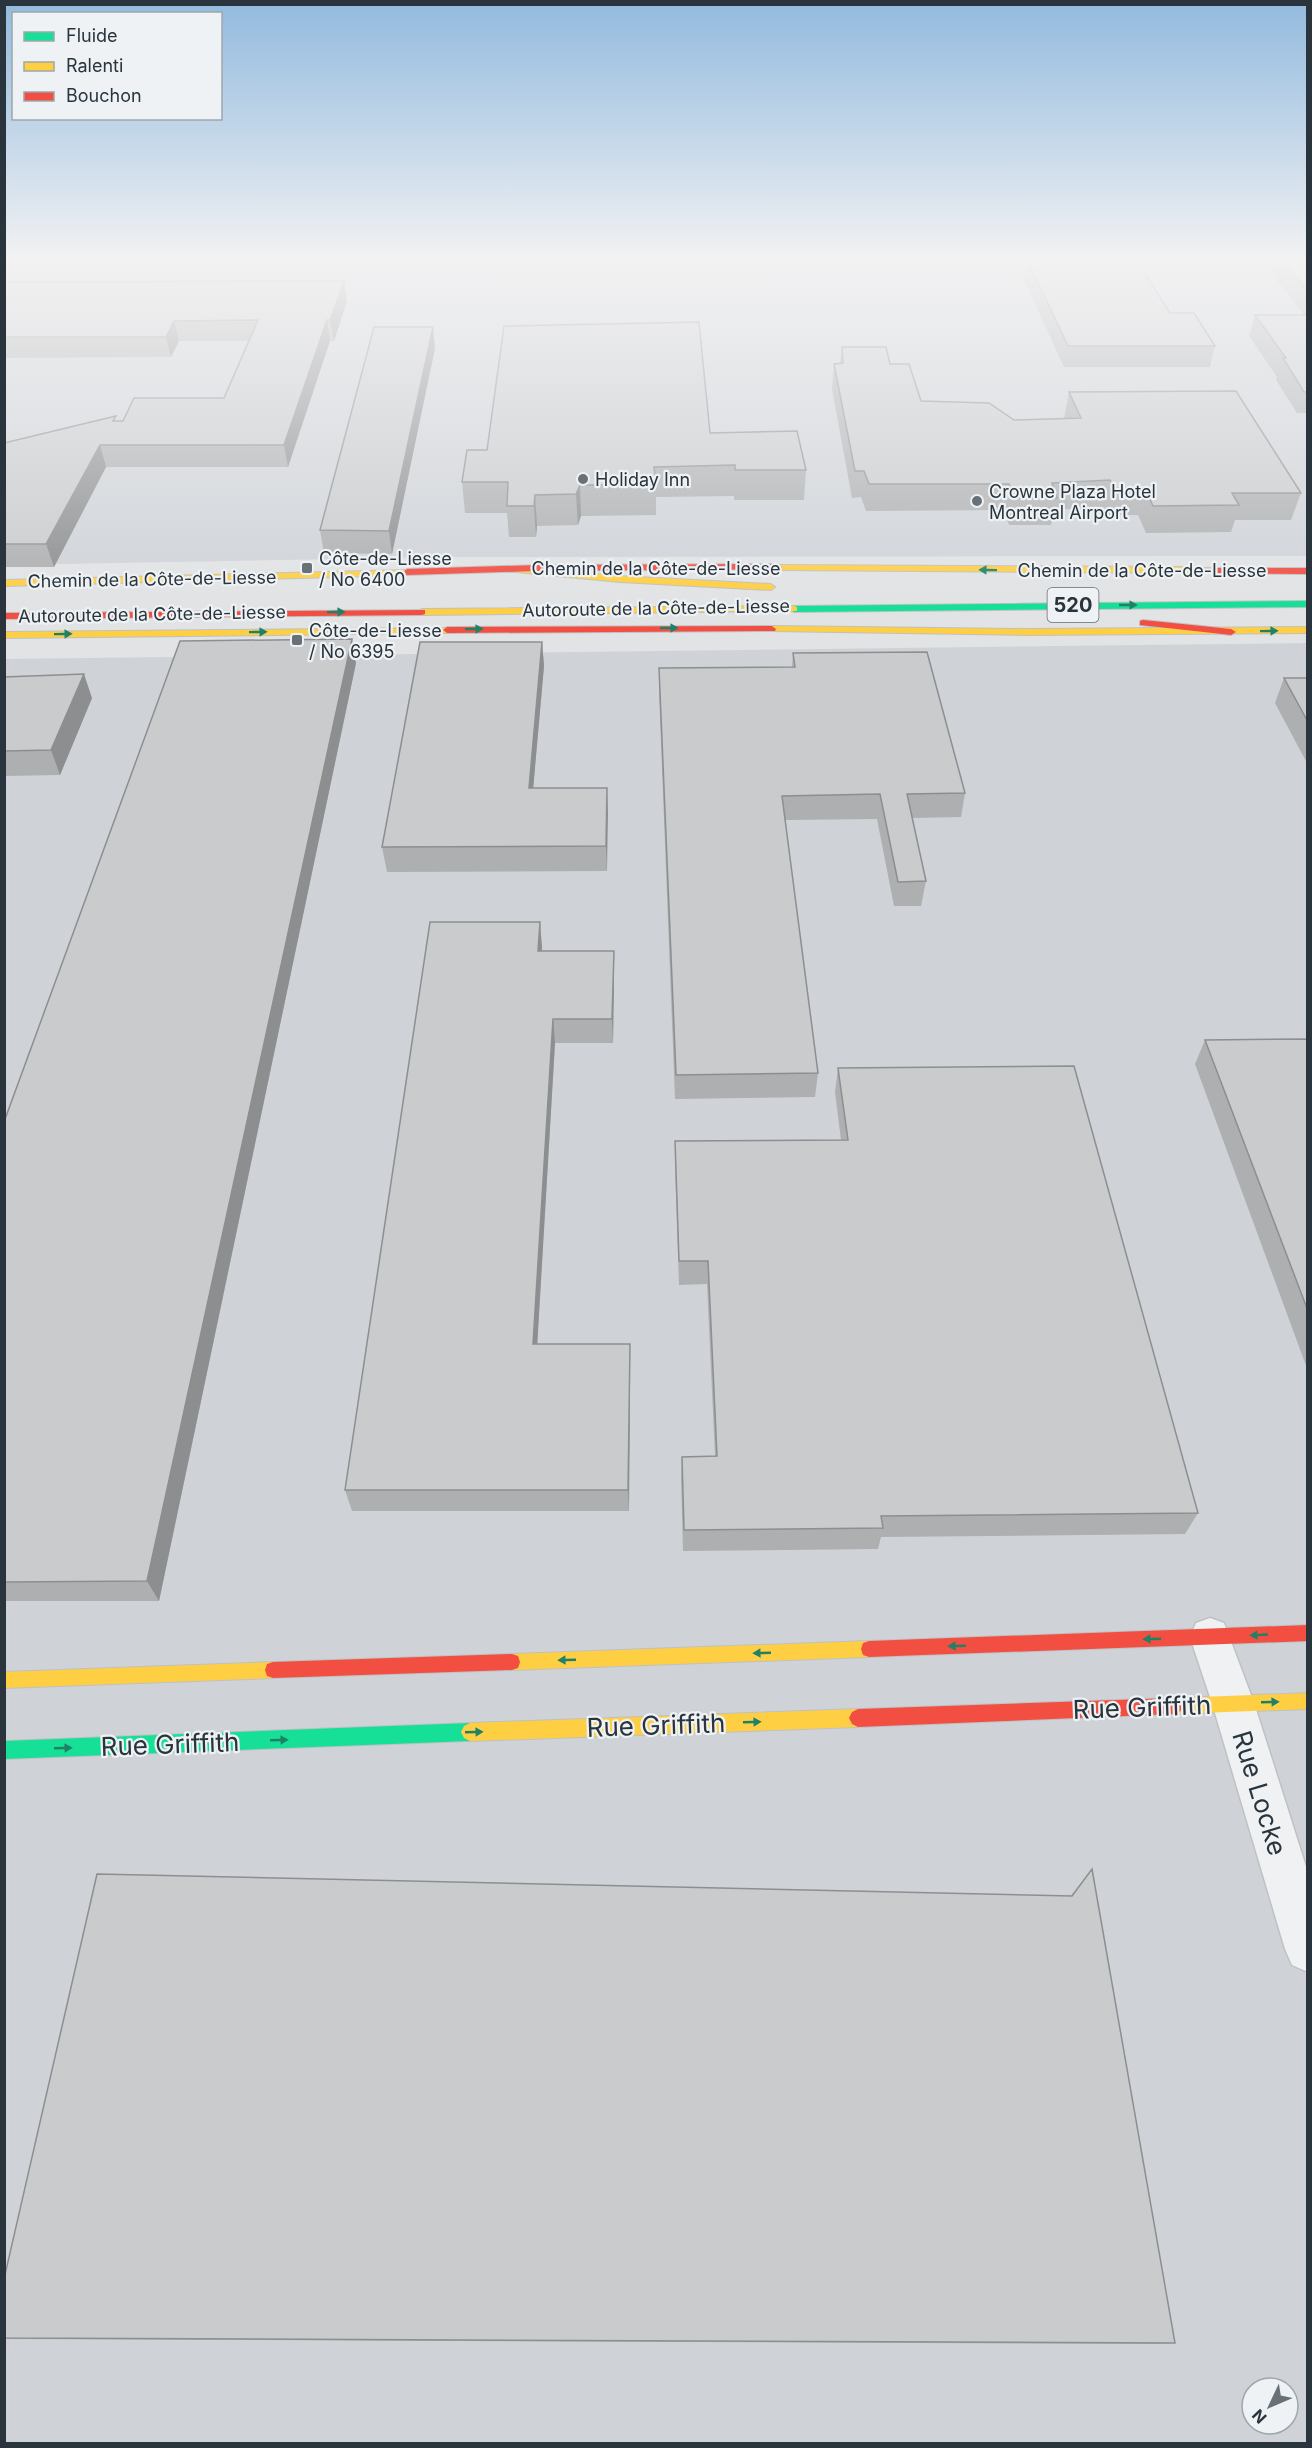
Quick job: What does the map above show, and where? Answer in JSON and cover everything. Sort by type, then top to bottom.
[{"type":"main road","name":"Chemin de la Côte-de-Liesse","points":[[4,583],[508,569],[725,567],[1308,571]]},
{"type":"main road","name":"Autoroute de la Côte-de-Liesse","points":[[508,569],[781,590],[626,593]]},
{"type":"main road","name":"Autoroute de la Côte-de-Liesse","points":[[4,616],[1308,604]]},
{"type":"main road","points":[[839,607],[1108,620],[1231,632]]},
{"type":"main road","points":[[4,635],[679,628],[1027,632],[1308,630]]},
{"type":"main road","points":[[4,1680],[1308,1633]]},
{"type":"main road","name":"Rue Griffith","points":[[4,1750],[1308,1701]]},
{"type":"street","name":"Rue Locke","points":[[1210,1637],[1233,1703],[1308,1949]]},
{"type":"shaded area","points":[[4,373],[1307,373],[1307,556],[450,557],[5,565]]},
{"type":"shaded area","points":[[1307,643],[1307,2443],[5,2443],[4,659]]},
{"type":"building","points":[[235,373],[309,373],[284,445],[100,445],[46,544],[4,544],[4,443],[116,416],[113,421],[123,421],[134,398],[224,398]]},
{"type":"building","points":[[362,373],[423,373],[389,531],[320,530]]},
{"type":"building","points":[[498,373],[704,373],[710,433],[797,431],[806,470],[735,470],[735,465],[654,467],[656,485],[580,485],[576,494],[535,495],[534,506],[507,506],[508,482],[462,482],[467,450],[487,450]]},
{"type":"building","points":[[836,373],[912,373],[921,401],[989,403],[1014,420],[1081,418],[1069,392],[1236,391],[1301,493],[1232,493],[1239,505],[1153,506],[1145,488],[1114,488],[1110,480],[1052,483],[1057,498],[1014,498],[1009,484],[869,484],[864,471],[855,471]]},
{"type":"building","points":[[1292,373],[1308,373],[1308,392],[1304,392]]},
{"type":"building","points":[[352,639],[147,1581],[4,1582],[4,1122],[180,641]]},
{"type":"building","points":[[420,642],[542,642],[529,788],[607,788],[606,846],[382,847]]},
{"type":"building","points":[[927,652],[965,793],[907,794],[926,881],[898,882],[880,794],[782,796],[818,1073],[676,1075],[659,668],[795,667],[793,653]]},
{"type":"building","points":[[84,674],[51,750],[4,751],[4,677]]},
{"type":"building","points":[[1284,678],[1308,678],[1308,722]]},
{"type":"building","points":[[430,922],[540,922],[538,951],[614,951],[612,1019],[553,1019],[533,1344],[630,1344],[628,1490],[345,1490]]},
{"type":"building","points":[[1308,1039],[1308,1311],[1205,1040]]},
{"type":"building","points":[[1074,1066],[1198,1513],[881,1516],[883,1528],[684,1530],[682,1457],[717,1456],[708,1261],[679,1261],[675,1141],[848,1140],[838,1068]]},
{"type":"building","points":[[1092,1869],[1175,2343],[4,2338],[4,2279],[97,1874],[1072,1896]]},
{"type":"traffic: fast","points":[[794,609],[1308,604]]},
{"type":"traffic: fast","points":[[4,1750],[470,1732]]},
{"type":"traffic: slow","points":[[778,567],[1200,570]]},
{"type":"traffic: slow","points":[[508,569],[620,579],[771,587]]},
{"type":"traffic: slow","points":[[4,583],[407,572]]},
{"type":"traffic: slow","points":[[422,612],[794,609]]},
{"type":"traffic: slow","points":[[772,629],[1027,632],[1308,630]]},
{"type":"traffic: slow","points":[[4,635],[447,630]]},
{"type":"traffic: slow","points":[[512,1662],[869,1649]]},
{"type":"traffic: slow","points":[[4,1680],[273,1670]]},
{"type":"traffic: slow","points":[[1174,1706],[1308,1701]]},
{"type":"traffic: slow","points":[[470,1732],[858,1718]]},
{"type":"traffic: jam","points":[[407,572],[538,568],[778,567]]},
{"type":"traffic: jam","points":[[1200,570],[1308,571]]},
{"type":"traffic: jam","points":[[4,616],[422,612]]},
{"type":"traffic: jam","points":[[1143,623],[1231,632]]},
{"type":"traffic: jam","points":[[447,630],[772,629]]},
{"type":"traffic: jam","points":[[869,1649],[1308,1633]]},
{"type":"traffic: jam","points":[[273,1670],[512,1662]]},
{"type":"traffic: jam","points":[[858,1718],[1174,1706]]},
{"type":"place","name":"Holiday Inn","points":[[583,479]]},
{"type":"place","name":"Crowne Plaza Hotel Montreal Airport","points":[[977,501]]},
{"type":"place","name":"Côte-de-Liesse / No 6400","points":[[307,568]]},
{"type":"place","name":"Côte-de-Liesse / No 6395","points":[[297,640]]}]
